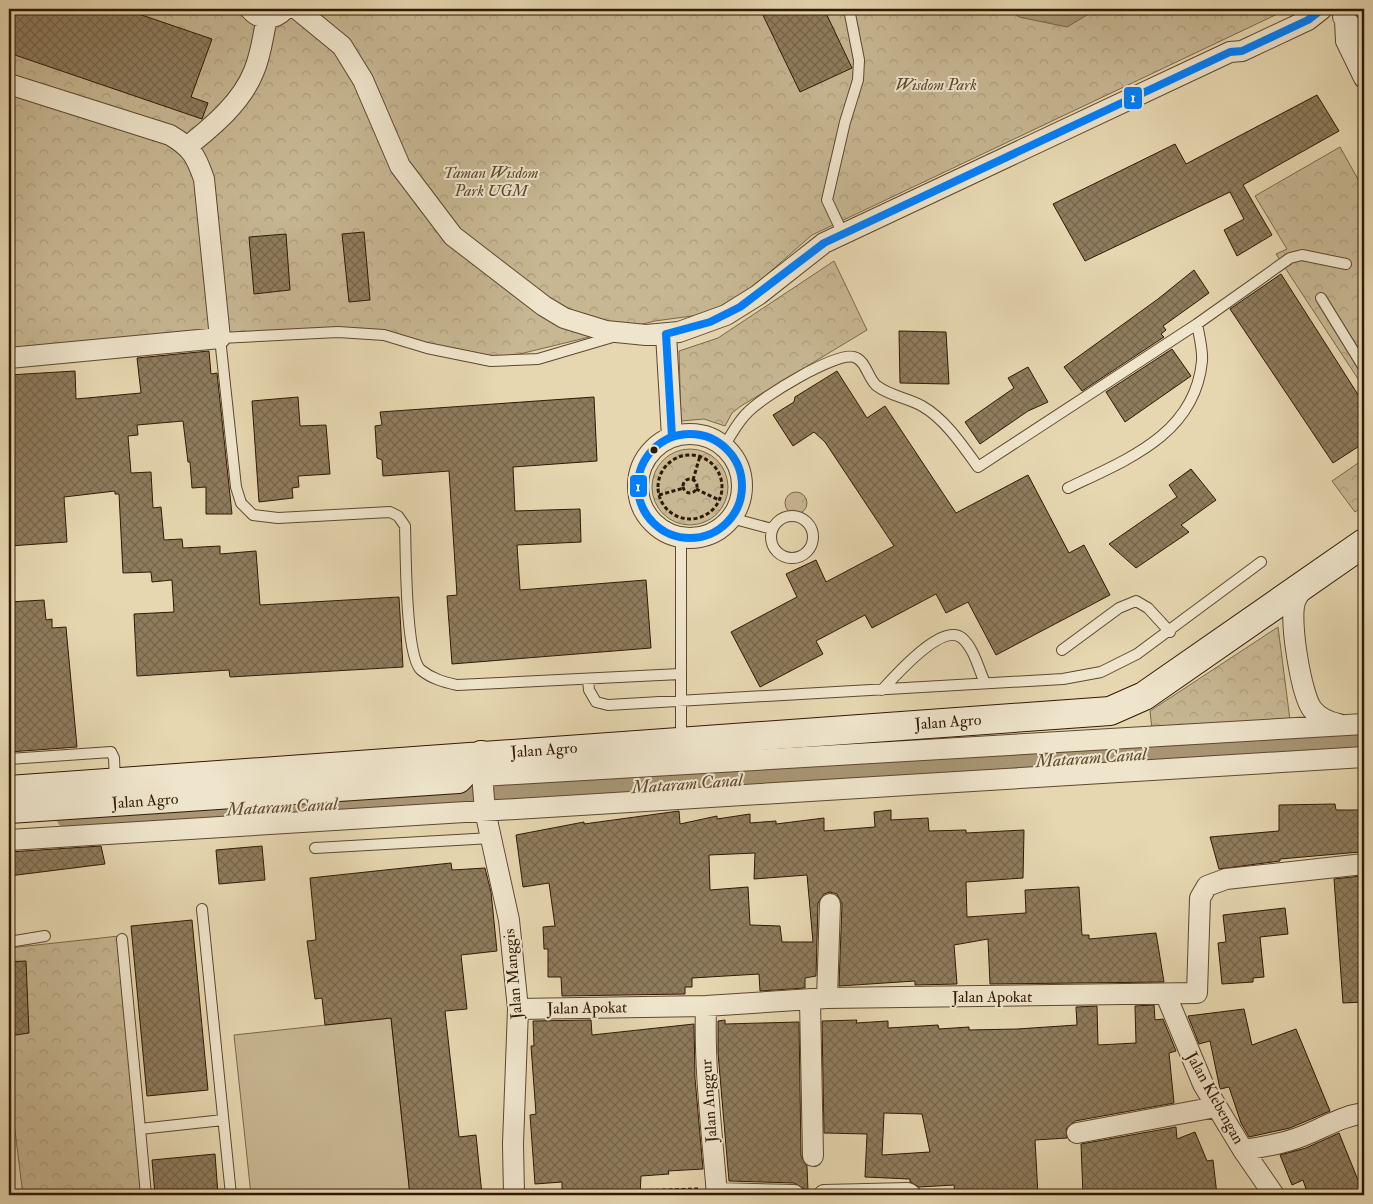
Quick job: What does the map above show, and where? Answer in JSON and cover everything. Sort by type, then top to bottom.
[{"type":"main road","name":"Jalan Agro","points":[[9,790],[115,783],[482,771],[681,740],[1110,711],[1144,696],[1364,543]]},
{"type":"main road","name":"Jalan Agro","points":[[9,809],[458,778],[482,771]]},
{"type":"street","points":[[188,146],[216,123],[236,100],[254,72],[259,14],[281,14],[285,9]]},
{"type":"street","points":[[297,9],[342,46],[364,80],[400,166],[453,236],[544,306],[564,318],[624,334],[666,334],[710,322],[740,307],[813,250],[843,234],[1230,52],[1238,42],[1265,29],[1304,11],[1319,10]]},
{"type":"street","points":[[1342,14],[1360,35],[1364,45]]},
{"type":"street","points":[[1342,14],[1346,41],[1364,78]]},
{"type":"street","points":[[9,84],[170,135],[188,146],[197,159],[204,179],[220,338],[9,358]]},
{"type":"street","points":[[666,334],[672,437]]},
{"type":"street","points":[[700,435],[724,446],[739,468],[742,486],[739,504],[731,518],[719,529],[704,536],[681,537],[658,527],[647,515],[640,500],[638,484],[641,468],[650,452],[672,437],[700,435]]},
{"type":"street","points":[[1308,582],[1294,602],[1292,617],[1304,690],[1317,715],[1331,723],[1355,725]]},
{"type":"street","points":[[482,771],[1355,725]]},
{"type":"street","points":[[9,840],[485,808],[1364,757]]},
{"type":"street","name":"Jalan Manggis","points":[[482,771],[485,808],[509,920],[518,1009],[513,1144],[514,1195]]},
{"type":"street","name":"Jalan Apokat","points":[[518,1009],[706,1006],[818,999],[1166,996],[1197,994],[1200,898],[1207,886],[1226,879],[1364,864]]},
{"type":"street","points":[[813,1156],[818,999],[830,904]]},
{"type":"street","name":"Jalan Klebengan","points":[[1166,996],[1188,1051],[1216,1107],[1274,1195]]},
{"type":"street","name":"Jalan Anggur","points":[[706,1006],[705,1046],[709,1125],[717,1192]]},
{"type":"street","points":[[1077,1133],[1216,1107]]},
{"type":"street","points":[[1243,1150],[1280,1144],[1333,1122],[1364,1113]]},
{"type":"street","points":[[717,1192],[794,1195]]},
{"type":"street","points":[[824,1195],[908,1193],[911,1195]]},
{"type":"lane","points":[[843,234],[827,200],[845,122],[858,80],[859,60],[849,9]]},
{"type":"lane","points":[[724,446],[739,420],[756,405],[792,381],[828,363],[842,357],[855,357],[862,363],[878,387],[922,405],[937,418],[978,467],[1197,324],[1290,258],[1302,255],[1346,264]]},
{"type":"lane","points":[[1321,298],[1364,368]]},
{"type":"lane","points":[[1068,488],[1151,445],[1171,428],[1190,405],[1198,384],[1203,360],[1197,324]]},
{"type":"lane","points":[[624,334],[538,359],[491,361],[427,348],[384,335],[338,332],[220,338],[236,487],[241,503],[252,515],[278,518],[390,512],[398,516],[405,526],[410,634],[413,653],[420,670],[438,681],[457,685],[680,674]]},
{"type":"lane","points":[[797,516],[809,524],[814,538],[808,552],[795,558],[788,557],[781,555],[771,544],[772,529],[782,518],[797,516]]},
{"type":"lane","points":[[731,518],[772,529]]},
{"type":"lane","points":[[681,537],[681,740]]},
{"type":"lane","points":[[588,679],[589,690],[596,702],[608,706],[1063,679],[1101,672],[1137,654],[1170,632],[1261,562]]},
{"type":"lane","points":[[1062,650],[1119,608],[1136,602],[1148,608],[1170,632]]},
{"type":"lane","points":[[882,690],[919,653],[950,635],[961,637],[968,645],[985,684]]},
{"type":"lane","points":[[9,759],[111,752],[114,758],[115,783]]},
{"type":"lane","points":[[315,848],[492,838]]},
{"type":"lane","points":[[202,910],[231,1195]]},
{"type":"lane","points":[[9,942],[45,936]]},
{"type":"lane","points":[[122,939],[146,1195]]},
{"type":"lane","points":[[140,1129],[223,1120]]},
{"type":"path","points":[[683,456],[700,456],[710,461],[722,479],[722,490],[719,500],[713,509],[695,518],[685,518],[668,509],[659,495],[658,482],[668,463],[683,456]]},
{"type":"path","points":[[693,480],[700,456]]},
{"type":"path","points":[[684,488],[687,480],[693,480]]},
{"type":"path","points":[[693,480],[697,485],[696,489]]},
{"type":"path","points":[[659,495],[684,488]]},
{"type":"path","points":[[684,488],[689,493],[696,489]]},
{"type":"path","points":[[696,489],[719,500]]},
{"type":"path","points":[[514,1195],[717,1192]]},
{"type":"green space","name":"Taman Wisdom Park UGM","points":[[9,9],[1288,9],[812,235],[748,291],[707,314],[655,321],[491,361],[392,338],[268,335],[9,358]]},
{"type":"green space","points":[[1340,147],[1364,190],[1364,388],[1276,254],[1287,249],[1255,196]]},
{"type":"green space","points":[[834,261],[867,330],[741,406],[732,413],[725,426],[704,419],[681,421],[679,351],[718,338]]},
{"type":"green space","points":[[683,449],[697,449],[711,455],[722,466],[728,480],[725,502],[717,514],[697,525],[683,525],[669,519],[658,508],[652,494],[652,480],[658,466],[669,455]]},
{"type":"green space","points":[[1364,459],[1364,506],[1355,512],[1332,481]]},
{"type":"green space","points":[[796,492],[804,495],[807,503],[804,511],[796,514],[788,511],[785,503],[788,495]]},
{"type":"green space","points":[[1278,627],[1290,720],[1152,730],[1150,711]]},
{"type":"green space","points":[[119,936],[144,1195],[23,1195],[9,1083],[9,948]]},
{"type":"green space","points":[[391,1018],[410,1195],[251,1195],[234,1035]]},
{"type":"water","points":[[1008,9],[1097,9],[1067,27],[1019,17]]},
{"type":"building","points":[[14,9],[124,9],[212,39],[191,97],[208,103],[202,119],[9,53],[9,25]]},
{"type":"building","points":[[760,9],[824,9],[852,68],[800,92]]},
{"type":"building","points":[[1317,95],[1339,131],[1243,185],[1272,235],[1237,256],[1224,230],[1244,219],[1230,192],[1085,261],[1053,204],[1175,144],[1186,164]]},
{"type":"building","points":[[364,232],[370,300],[349,302],[342,234]]},
{"type":"building","points":[[286,234],[290,290],[254,294],[249,237]]},
{"type":"building","points":[[1194,270],[1209,293],[1163,326],[1166,330],[1161,334],[1164,337],[1082,391],[1064,367],[1158,299]]},
{"type":"building","points":[[1281,274],[1364,404],[1364,443],[1333,463],[1230,309]]},
{"type":"building","points":[[899,331],[946,332],[949,384],[900,383]]},
{"type":"building","points":[[1172,349],[1191,376],[1125,422],[1106,392]]},
{"type":"building","points":[[209,351],[211,374],[217,373],[232,514],[206,514],[206,487],[192,488],[183,421],[137,425],[138,435],[128,436],[131,473],[151,472],[153,508],[161,507],[164,540],[182,539],[183,548],[220,546],[220,554],[256,551],[260,605],[399,597],[403,667],[230,677],[229,670],[137,676],[134,614],[174,612],[172,580],[152,582],[151,572],[123,573],[119,494],[115,494],[115,491],[64,497],[67,542],[9,546],[9,375],[75,371],[76,399],[141,393],[137,358]]},
{"type":"building","points":[[1028,367],[1048,402],[1028,411],[980,444],[965,422],[1014,388],[1008,378]]},
{"type":"building","points":[[837,371],[867,418],[885,406],[956,513],[1028,475],[1069,553],[1084,545],[1110,595],[996,655],[968,602],[946,613],[936,594],[872,628],[865,615],[816,641],[823,654],[760,687],[731,632],[797,597],[786,574],[816,560],[826,582],[894,546],[825,442],[814,432],[793,446],[773,415],[794,402],[795,397]]},
{"type":"building","points":[[298,397],[300,426],[326,425],[330,474],[298,476],[299,487],[292,488],[293,498],[259,502],[252,401]]},
{"type":"building","points":[[594,397],[597,461],[513,467],[515,511],[580,509],[581,542],[517,545],[520,590],[646,580],[651,648],[452,664],[447,596],[457,595],[449,471],[383,476],[382,460],[377,458],[375,426],[382,425],[380,412]]},
{"type":"building","points":[[1191,469],[1216,500],[1181,525],[1189,532],[1136,568],[1109,544],[1177,497],[1169,485]]},
{"type":"building","points":[[44,600],[46,620],[52,619],[52,628],[66,627],[77,747],[9,752],[9,602]]},
{"type":"building","points":[[1335,804],[1336,810],[1359,810],[1360,852],[1280,859],[1280,861],[1219,869],[1210,837],[1279,831],[1279,805]]},
{"type":"building","points":[[891,810],[891,820],[928,818],[929,831],[966,830],[966,833],[1024,830],[1023,878],[966,882],[967,917],[1026,913],[1025,890],[1079,887],[1082,935],[1089,935],[1089,939],[1156,933],[1164,982],[990,984],[988,939],[954,945],[957,984],[915,985],[915,981],[839,986],[842,904],[837,894],[830,892],[824,894],[818,903],[816,976],[805,978],[805,988],[760,991],[759,974],[692,978],[692,987],[685,987],[685,994],[562,996],[561,977],[548,977],[548,949],[544,949],[543,927],[555,926],[549,883],[523,887],[516,835],[584,822],[584,824],[679,811],[680,824],[717,816],[717,819],[750,814],[750,823],[776,821],[776,824],[824,818],[824,831],[875,827],[874,812]],"holes":[[[755,853],[754,879],[807,875],[813,942],[782,942],[780,926],[750,925],[748,887],[710,890],[709,855]]]},
{"type":"building","points":[[101,846],[105,864],[9,876],[9,852]]},
{"type":"building","points":[[262,846],[265,880],[219,884],[216,850]]},
{"type":"building","points":[[451,863],[452,870],[485,868],[491,892],[497,951],[461,955],[467,1009],[445,1011],[459,1137],[476,1135],[482,1195],[410,1195],[391,1018],[325,1025],[322,998],[315,999],[307,941],[316,940],[310,878]]},
{"type":"building","points":[[1361,876],[1361,881],[1364,881],[1364,1002],[1343,1003],[1334,879]]},
{"type":"building","points":[[1285,908],[1288,934],[1260,937],[1264,977],[1253,978],[1253,982],[1222,984],[1218,943],[1226,942],[1223,915]]},
{"type":"building","points":[[192,920],[208,1090],[147,1096],[131,926]]},
{"type":"building","points":[[26,961],[29,1033],[9,1036],[9,962]]},
{"type":"building","points":[[1154,1005],[1155,1020],[1163,1019],[1176,1051],[1169,1053],[1174,1103],[1075,1121],[1066,1129],[1067,1138],[1035,1140],[1038,1195],[955,1195],[954,1185],[919,1187],[910,1182],[910,1179],[865,1177],[867,1134],[824,1133],[822,1021],[857,1020],[856,1023],[888,1021],[888,1028],[938,1025],[939,1029],[969,1027],[969,1030],[1017,1029],[1077,1025],[1076,1007],[1097,1006],[1098,1045],[1136,1043],[1135,1006]],"holes":[[[884,1113],[922,1114],[930,1152],[882,1155]]]},
{"type":"building","points":[[1244,1009],[1252,1045],[1296,1029],[1330,1111],[1290,1128],[1249,1137],[1241,1123],[1229,1087],[1220,1089],[1210,1041],[1199,1044],[1188,1016]]},
{"type":"building","points":[[591,1020],[592,1035],[694,1024],[695,1078],[703,1169],[668,1171],[669,1174],[641,1176],[640,1195],[562,1195],[562,1182],[535,1184],[530,1115],[536,1114],[531,1046],[534,1046],[533,1021]]},
{"type":"building","points":[[725,1020],[725,1024],[799,1022],[801,1156],[807,1166],[808,1191],[794,1183],[729,1181],[718,1053],[718,1021]]},
{"type":"building","points":[[1176,1127],[1177,1139],[1195,1132],[1207,1161],[1213,1160],[1217,1195],[1083,1195],[1081,1144]]},
{"type":"building","points":[[1339,1133],[1364,1195],[1308,1195],[1303,1180],[1292,1185],[1280,1155],[1306,1148]]},
{"type":"building","points":[[215,1154],[218,1195],[155,1195],[152,1160]]},
{"type":"waterway","name":"Mataram Canal","points":[[67,818],[460,798],[1364,741]]},
{"type":"transit line","name":"1","points":[[672,437],[666,334],[710,322],[740,307],[824,243],[1230,52],[1242,51],[1308,20],[1322,9]]},
{"type":"transit line","name":"1","points":[[690,434],[710,438],[719,443],[733,457],[738,466],[742,486],[738,506],[733,515],[719,529],[710,534],[690,538],[670,534],[661,529],[647,515],[642,506],[638,486],[642,466],[647,457],[661,443],[670,438],[690,434]]},
{"type":"park label","name":"Wisdom Park","points":[[936,85]]}]
